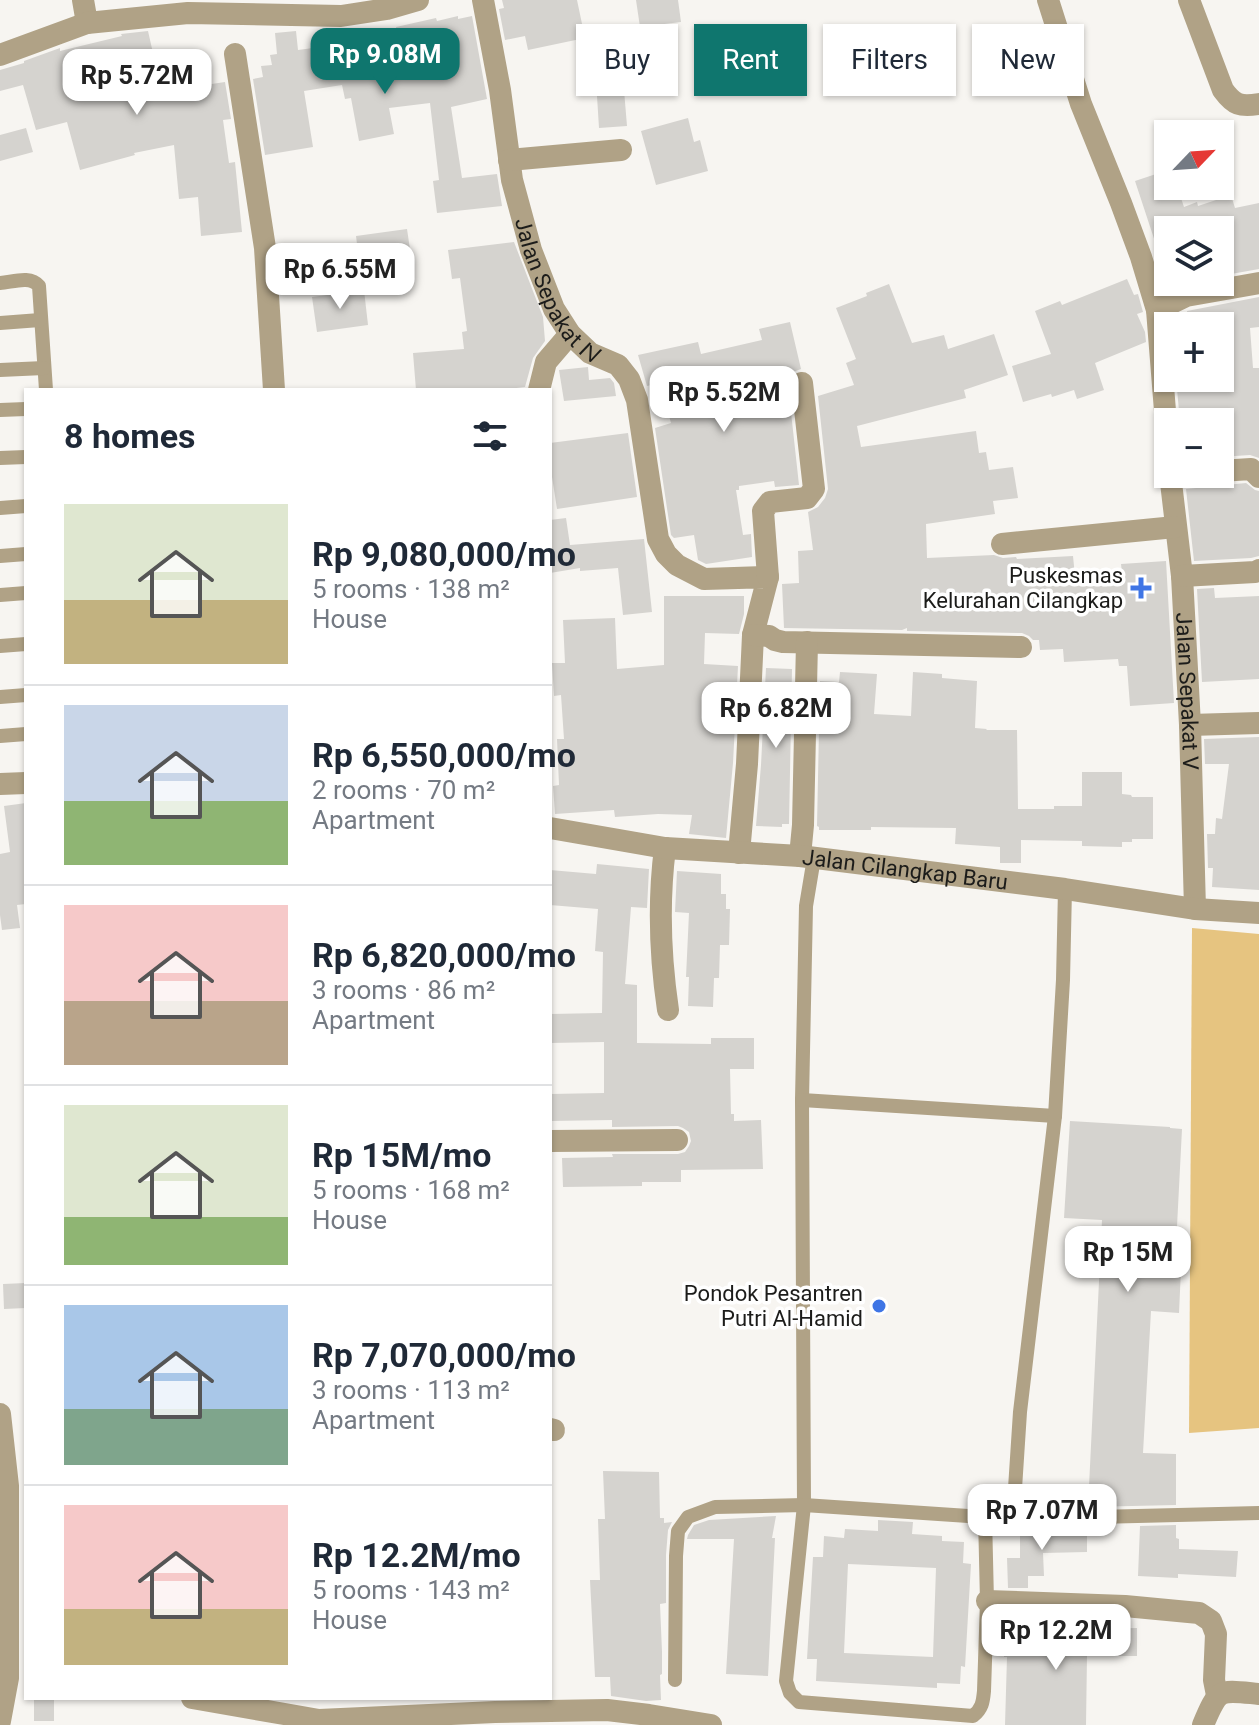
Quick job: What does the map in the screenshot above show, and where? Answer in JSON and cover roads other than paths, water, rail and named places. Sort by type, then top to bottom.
[{"type":"street","points":[[83,0],[87,23]]},
{"type":"street","points":[[0,55],[87,23],[239,8],[341,16],[387,9],[418,0]]},
{"type":"street","name":"Jalan Sepakat IV","points":[[483,0],[500,90],[512,180],[531,250],[554,309],[570,334],[590,353],[618,365],[629,379],[637,400],[658,539],[677,565],[704,579],[768,577]]},
{"type":"street","points":[[1048,0],[1081,104],[1126,216],[1157,310],[1165,408]]},
{"type":"street","points":[[1189,0],[1223,90],[1231,101],[1245,106],[1259,104]]},
{"type":"street","points":[[235,54],[265,248],[274,388]]},
{"type":"street","points":[[509,160],[621,150]]},
{"type":"street","points":[[1157,310],[1186,296],[1259,283]]},
{"type":"street","points":[[540,388],[546,362],[570,334]]},
{"type":"street","points":[[739,853],[753,635],[768,577],[763,511],[770,502],[807,498],[814,489],[802,383]]},
{"type":"street","points":[[1234,470],[1251,469],[1259,477]]},
{"type":"street","name":"Jalan Sepakat V","points":[[1171,488],[1182,576],[1195,909]]},
{"type":"street","points":[[1002,544],[1175,527]]},
{"type":"street","points":[[1182,576],[1259,570]]},
{"type":"street","points":[[753,635],[769,636],[783,642],[1021,647]]},
{"type":"street","points":[[807,642],[803,825],[807,857]]},
{"type":"street","points":[[1190,725],[1259,723]]},
{"type":"street","points":[[0,784],[24,783]]},
{"type":"street","name":"Jalan Cilangkap Baru","points":[[552,828],[665,848],[807,857],[1065,889],[1195,909],[1259,913]]},
{"type":"street","points":[[665,848],[661,880],[661,938],[668,1010]]},
{"type":"street","points":[[552,1141],[677,1140]]},
{"type":"street","points":[[0,1414],[8,1486],[4,1599],[17,1679],[0,1721]]},
{"type":"street","points":[[987,1601],[1125,1606],[1199,1613],[1211,1621],[1216,1634],[1214,1680],[1217,1695]]},
{"type":"street","points":[[1203,1725],[1217,1695],[1227,1691],[1259,1694]]},
{"type":"street","points":[[199,1700],[263,1718],[319,1723],[496,1718],[607,1710],[711,1725]]},
{"type":"lane","points":[[0,283],[28,279],[38,283],[46,388]]},
{"type":"lane","points":[[0,323],[40,320]]},
{"type":"lane","points":[[0,370],[44,368]]},
{"type":"lane","points":[[0,410],[24,409]]},
{"type":"lane","points":[[0,458],[24,457]]},
{"type":"lane","points":[[0,508],[24,506]]},
{"type":"lane","points":[[0,556],[24,554]]},
{"type":"lane","points":[[0,595],[24,593]]},
{"type":"lane","points":[[0,646],[24,644]]},
{"type":"lane","points":[[0,697],[24,695]]},
{"type":"lane","points":[[0,736],[24,734]]},
{"type":"lane","points":[[807,857],[802,1100],[804,1505],[786,1681],[790,1693],[799,1702],[973,1716],[979,1711],[984,1691],[987,1601],[985,1516]]},
{"type":"lane","points":[[1013,1519],[1020,1412],[1055,1116],[1065,889]]},
{"type":"lane","points":[[802,1100],[1055,1116]]},
{"type":"lane","points":[[675,1680],[678,1531],[688,1517],[715,1507],[804,1505],[1013,1519],[1259,1513]]},
{"type":"place","name":"Puskesmas Kelurahan Cilangkap","points":[[1141,588]]},
{"type":"place","name":"Pondok Pesantren Putri Al-Hamid","points":[[879,1306]]}]
